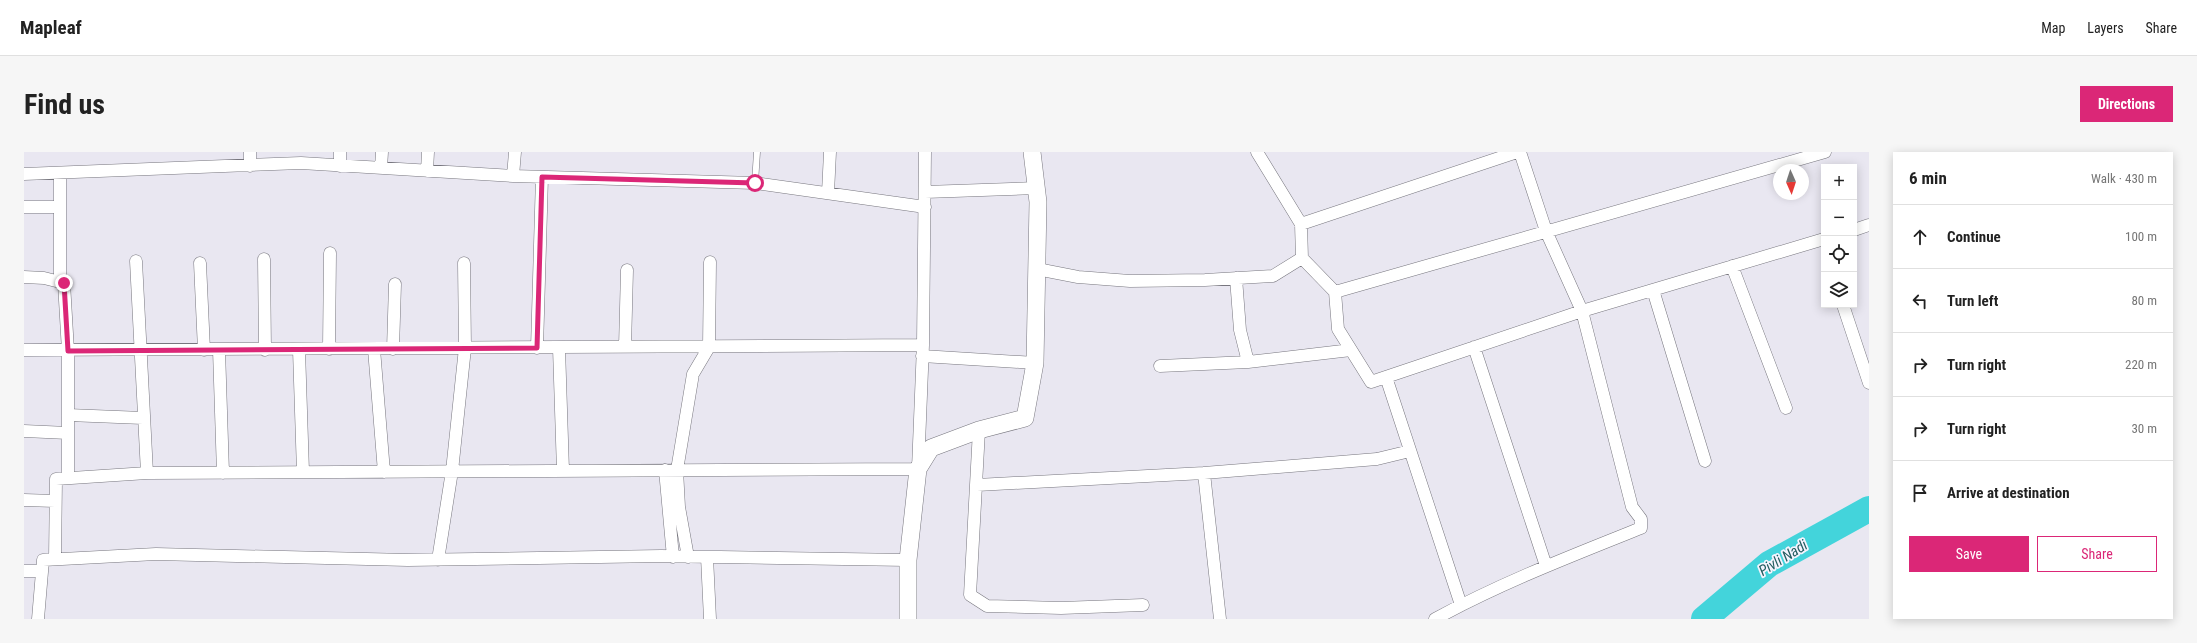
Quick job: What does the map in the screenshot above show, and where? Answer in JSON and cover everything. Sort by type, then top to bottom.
[{"type":"street","points":[[250,152],[250,166]]},
{"type":"street","points":[[340,152],[340,166]]},
{"type":"street","points":[[381,168],[382,152]]},
{"type":"street","points":[[427,171],[428,152]]},
{"type":"street","points":[[513,176],[515,152]]},
{"type":"street","points":[[828,193],[830,152]]},
{"type":"street","points":[[908,619],[908,560],[918,469],[922,351],[925,152]]},
{"type":"street","points":[[918,469],[931,448],[979,430],[1025,418],[1035,363],[1038,202],[1032,152]]},
{"type":"street","points":[[1257,152],[1301,224],[1302,258],[1335,292],[1338,329],[1371,382],[1582,311],[1732,266],[1821,242]]},
{"type":"street","points":[[1301,224],[1517,152]]},
{"type":"street","points":[[1435,619],[1461,605],[1546,566],[1641,528],[1641,519],[1632,507],[1582,311],[1546,231],[1520,152]]},
{"type":"street","points":[[1335,292],[1825,152]]},
{"type":"street","points":[[24,174],[250,166],[301,158],[340,166],[513,176],[755,183],[925,206]]},
{"type":"street","points":[[60,173],[58,207],[60,282]]},
{"type":"street","points":[[537,348],[542,177]]},
{"type":"street","points":[[925,192],[1037,188]]},
{"type":"street","points":[[24,206],[58,207]]},
{"type":"street","points":[[1857,229],[1869,226]]},
{"type":"street","points":[[329,349],[330,253]]},
{"type":"street","points":[[1037,269],[1078,276],[1130,280],[1205,280],[1273,276],[1302,258]]},
{"type":"street","points":[[264,259],[265,350]]},
{"type":"street","points":[[136,261],[142,418],[147,473]]},
{"type":"street","points":[[673,556],[671,470],[693,374],[709,347],[710,262]]},
{"type":"street","points":[[200,263],[204,350]]},
{"type":"street","points":[[438,560],[452,471],[465,348],[464,263]]},
{"type":"street","points":[[1732,266],[1786,408]]},
{"type":"street","points":[[625,347],[627,270]]},
{"type":"street","points":[[24,277],[44,278],[64,283],[68,351],[68,478]]},
{"type":"street","points":[[1236,278],[1240,330],[1248,362]]},
{"type":"street","points":[[393,349],[395,284]]},
{"type":"street","points":[[1653,290],[1704,461]]},
{"type":"street","points":[[1844,308],[1869,383]]},
{"type":"street","points":[[24,350],[140,351],[709,347],[922,351],[1035,363]]},
{"type":"street","points":[[1474,347],[1546,566]]},
{"type":"street","points":[[559,348],[563,471]]},
{"type":"street","points":[[374,349],[384,472]]},
{"type":"street","points":[[219,350],[223,472]]},
{"type":"street","points":[[299,350],[303,472]]},
{"type":"street","points":[[1160,366],[1248,362],[1351,350]]},
{"type":"street","points":[[1386,377],[1461,605]]},
{"type":"street","points":[[68,415],[142,418]]},
{"type":"street","points":[[979,430],[970,595],[987,606],[1061,608],[1143,605]]},
{"type":"street","points":[[24,431],[68,433]]},
{"type":"street","points":[[977,485],[1204,473],[1377,459],[1410,452]]},
{"type":"street","points":[[55,559],[56,479],[147,473],[223,472],[918,469]]},
{"type":"street","points":[[671,470],[688,557]]},
{"type":"street","points":[[1204,473],[1220,619]]},
{"type":"street","points":[[24,500],[55,501]]},
{"type":"street","points":[[38,619],[43,560],[55,559],[156,554],[438,560],[673,556],[908,560]]},
{"type":"street","points":[[707,557],[710,619]]},
{"type":"street","points":[[24,571],[42,571]]},
{"type":"lane","points":[[755,183],[757,152]]},
{"type":"waterway","name":"Pivli Nadi","points":[[1704,619],[1769,564],[1869,509]]},
{"type":"route","points":[[64,283],[68,351],[537,348],[542,177],[755,183]]}]
